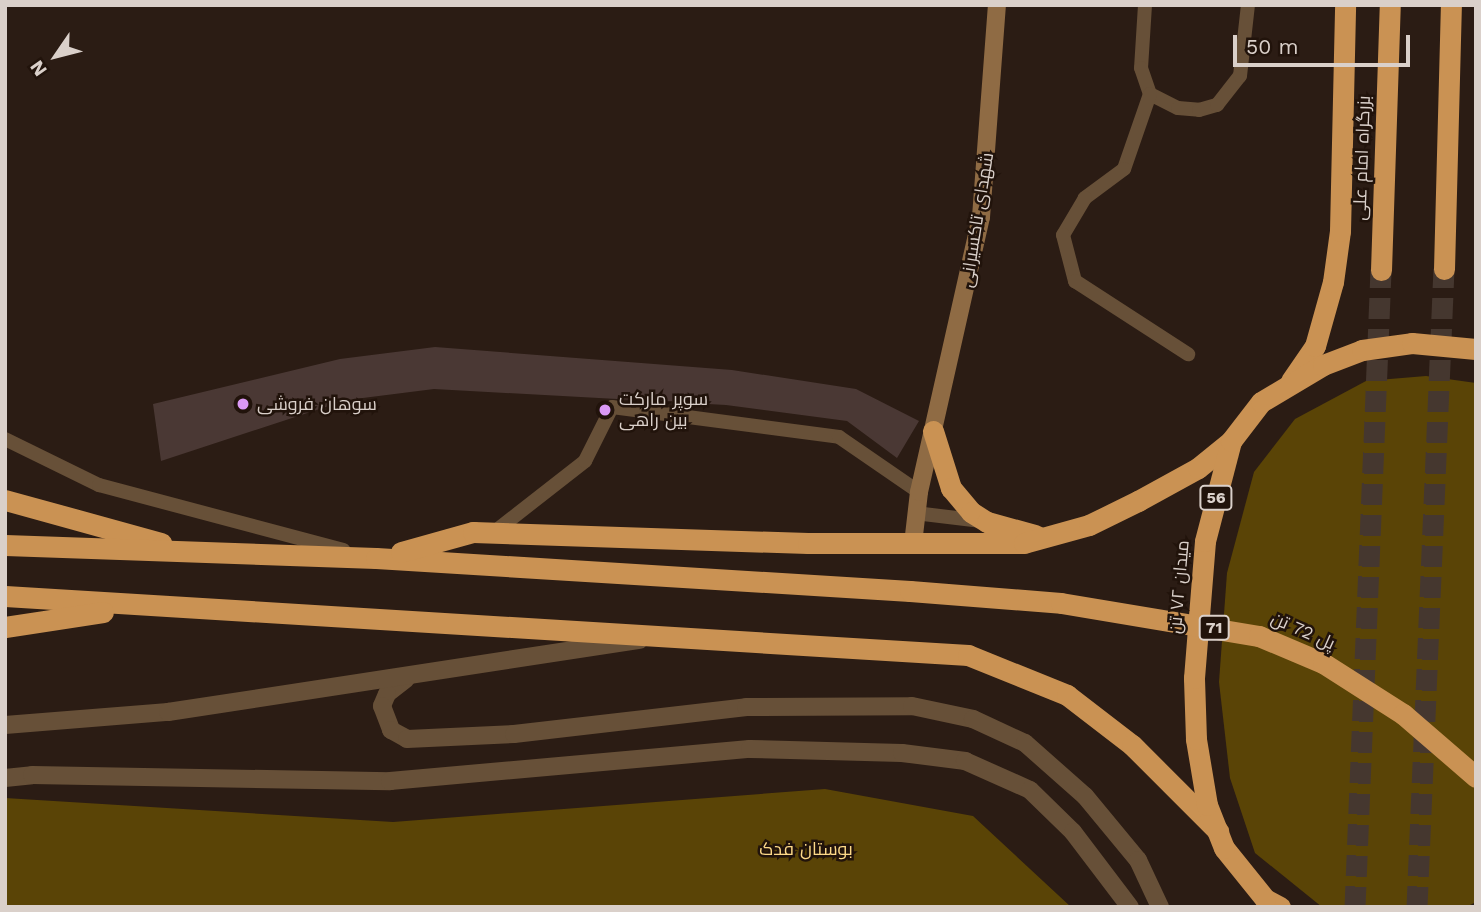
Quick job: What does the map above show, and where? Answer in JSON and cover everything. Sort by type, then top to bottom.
[{"type":"highway","points":[[1288,385],[1315,346],[1333,282],[1339,232],[1345,5]]},
{"type":"highway","name":"بزرگراه امام علی","points":[[1381,270],[1390,5]]},
{"type":"highway","points":[[1444,269],[1451,5]]},
{"type":"highway","name":"میدان ۷۲ تن","points":[[1271,904],[1224,848],[1207,805],[1196,739],[1194,678],[1206,541],[1231,442],[1261,402],[1288,385],[1362,350],[1412,343],[1476,349]]},
{"type":"highway","points":[[933,430],[951,488],[987,522],[1047,537]]},
{"type":"highway","points":[[5,545],[200,554],[376,558],[473,533],[914,544],[1024,543],[1089,525],[1198,468],[1231,442]]},
{"type":"highway","points":[[5,500],[200,554]]},
{"type":"highway","name":"پل 72 تن","points":[[376,558],[1061,603],[1259,636],[1323,663],[1403,714],[1476,777]]},
{"type":"highway","points":[[5,596],[141,606],[676,634],[968,655],[1067,695],[1132,745],[1218,831]]},
{"type":"highway","points":[[5,627],[141,606]]},
{"type":"street","name":"شهدای تاکسیرانی","points":[[914,544],[919,492],[981,216],[997,5]]},
{"type":"street","points":[[5,725],[168,712],[406,679],[676,634]]},
{"type":"street","points":[[406,679],[387,694],[382,706],[391,730],[407,739],[514,734],[746,707],[912,706],[973,719],[1025,743],[1085,796],[1138,860],[1160,907]]},
{"type":"street","points":[[5,778],[32,775],[390,781],[750,749],[902,753],[965,761],[1030,790],[1073,832],[1130,907]]},
{"type":"lane","points":[[1145,5],[1141,68],[1150,94],[1124,169],[1084,198],[1063,235],[1075,281],[1188,354]]},
{"type":"lane","points":[[1150,94],[1178,108],[1199,110],[1217,104],[1240,76],[1248,5]]},
{"type":"lane","points":[[493,533],[585,461],[612,407],[839,437],[919,492]]},
{"type":"lane","points":[[5,439],[99,485],[236,525],[376,558]]},
{"type":"lane","points":[[915,513],[987,522]]},
{"type":"green space","points":[[1426,376],[1476,383],[1476,902],[1466,907],[1322,907],[1255,853],[1230,778],[1219,682],[1227,573],[1254,472],[1295,419],[1366,381]]},
{"type":"green space","name":"بوستان فدک","points":[[825,789],[973,816],[1071,907],[5,907],[5,798],[393,822]]},
{"type":"building","name":"سوهان فروشی","points":[[435,347],[732,370],[856,389],[919,421],[897,458],[847,421],[726,405],[434,389],[347,400],[161,461],[153,404],[340,359]]},
{"type":"tunnel","points":[[1417,907],[1444,269]]},
{"type":"tunnel","points":[[1355,907],[1381,270]]},
{"type":"place","name":"سوهان فروشی","points":[[243,404]]},
{"type":"place","name":"سوپر مارکت بین راهی","points":[[605,410]]}]
